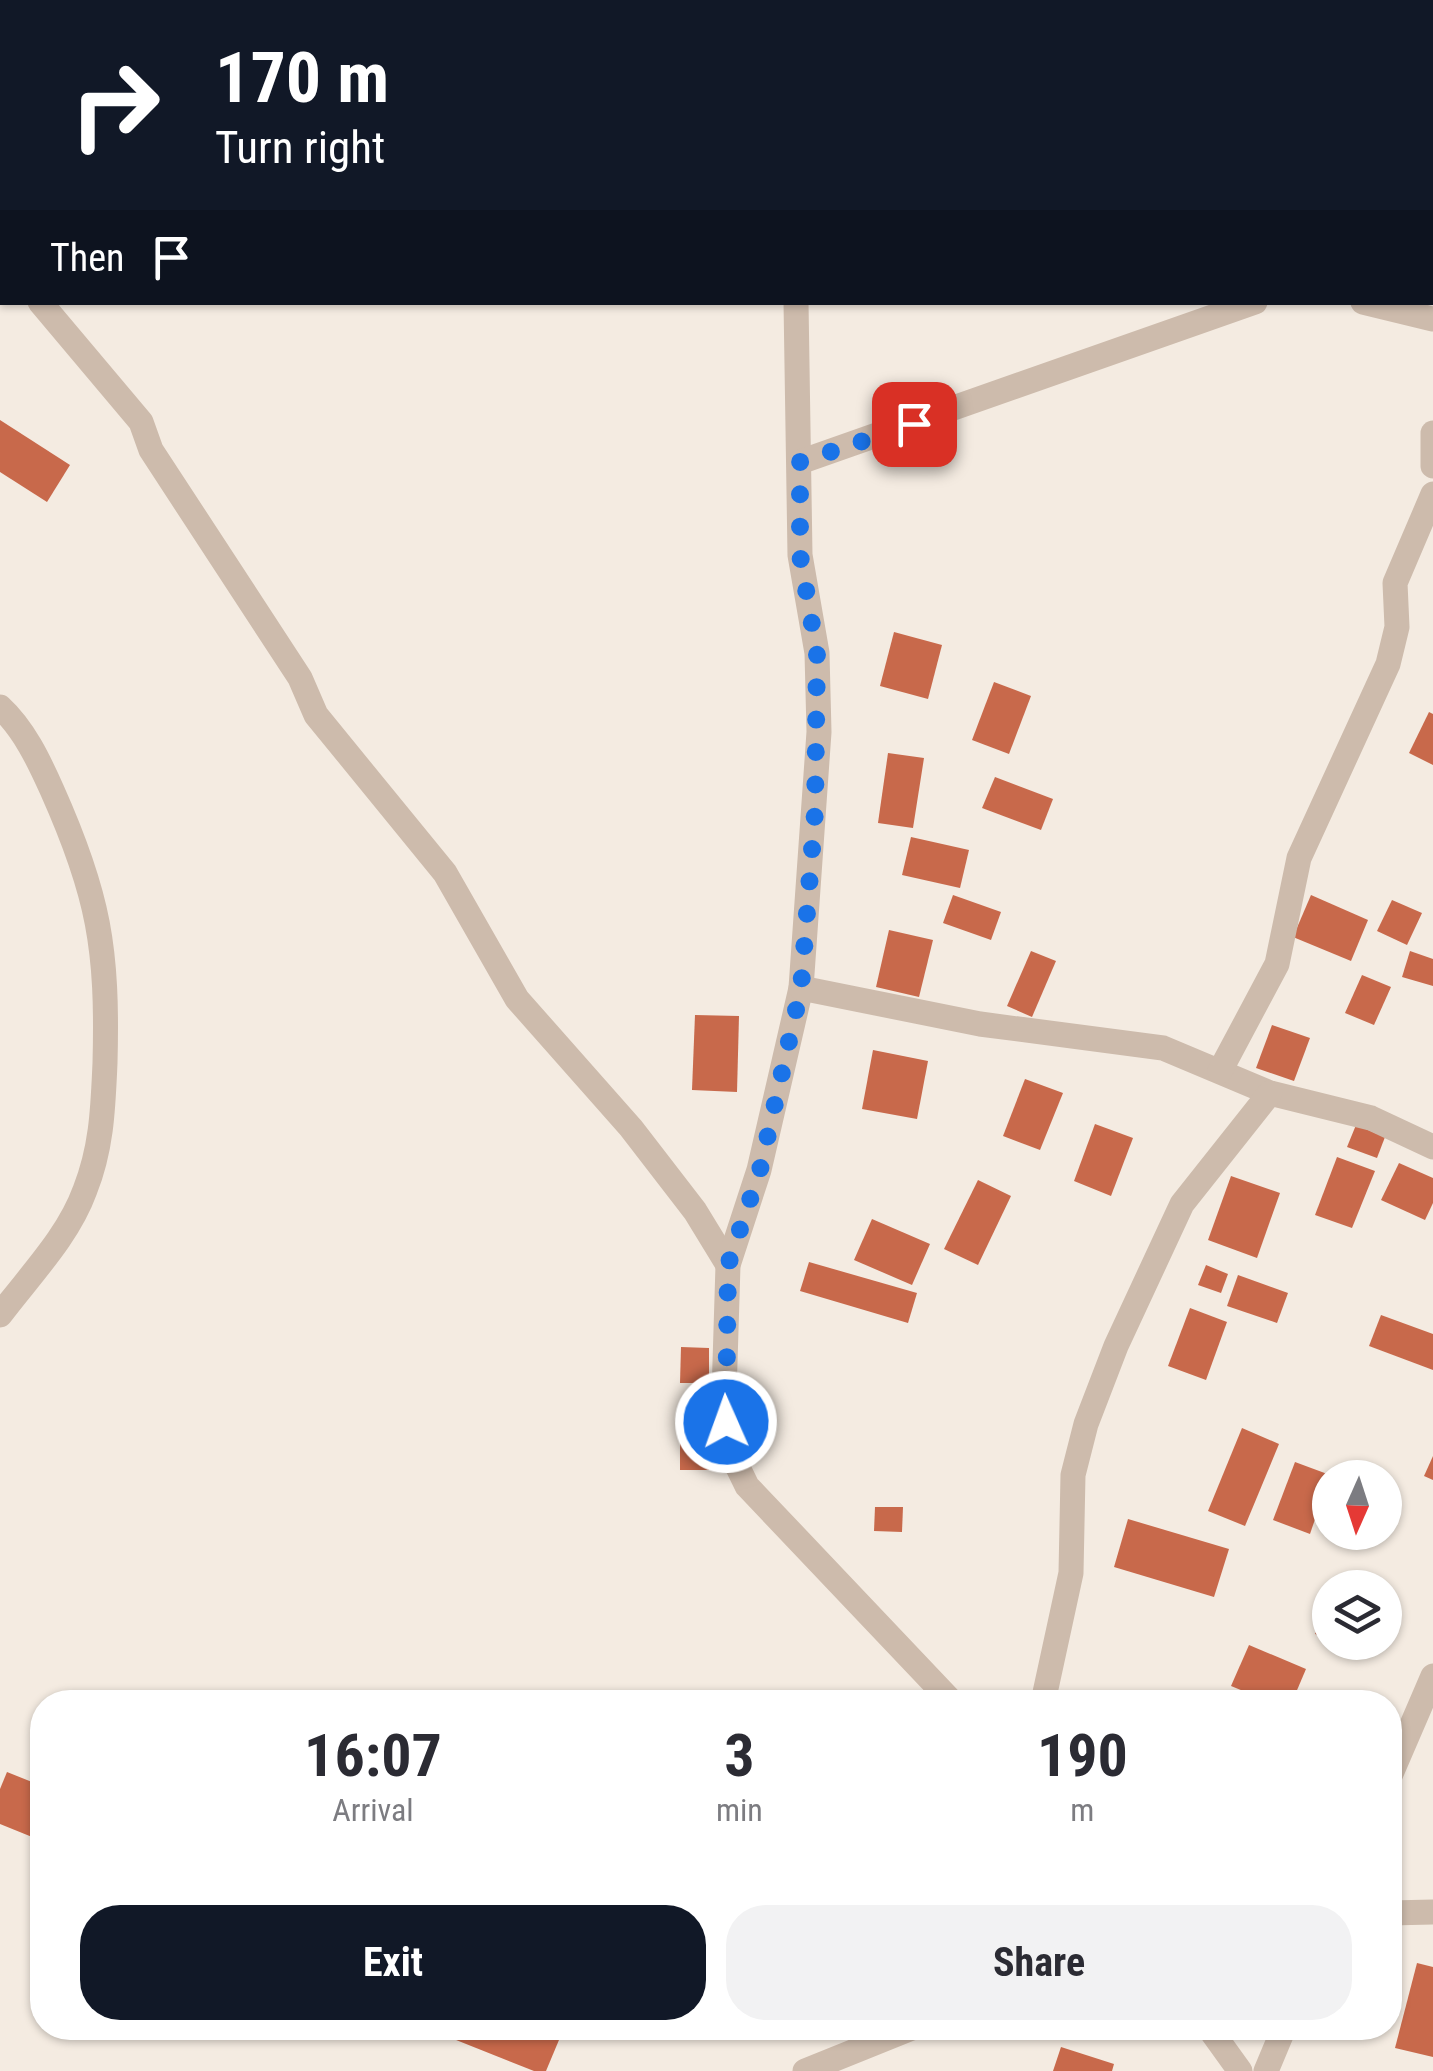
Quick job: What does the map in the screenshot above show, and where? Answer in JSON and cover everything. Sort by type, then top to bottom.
[{"type":"street","points":[[43,305],[141,422],[151,450],[300,678],[316,715],[446,873],[516,999],[632,1128],[695,1211],[728,1265]]},
{"type":"street","points":[[796,305],[800,555],[817,653],[819,732],[801,988],[760,1170],[728,1265],[724,1394],[729,1449],[748,1486],[941,1690]]},
{"type":"street","points":[[800,462],[1247,305]]},
{"type":"street","points":[[1375,305],[1433,320]]},
{"type":"street","points":[[1433,433],[1433,466]]},
{"type":"street","points":[[1220,1071],[1277,964],[1299,858],[1388,664],[1397,627],[1395,583],[1433,494]]},
{"type":"street","points":[[0,707],[41,766],[88,876],[104,946],[107,1003],[104,1117],[86,1190],[60,1238],[0,1315]]},
{"type":"street","points":[[801,988],[980,1024],[1164,1048],[1270,1094],[1371,1118],[1433,1148]]},
{"type":"street","points":[[1045,1690],[1071,1573],[1073,1475],[1086,1424],[1116,1346],[1182,1204],[1270,1094]]},
{"type":"street","points":[[1402,1748],[1433,1676]]},
{"type":"street","points":[[1402,1913],[1433,1912]]},
{"type":"street","points":[[806,2071],[882,2040]]},
{"type":"street","points":[[1218,2040],[1240,2071]]},
{"type":"street","points":[[1266,2071],[1279,2040]]},
{"type":"building","points":[[0,420],[70,465],[47,502],[0,472]]},
{"type":"building","points":[[894,632],[942,645],[928,699],[880,686]]},
{"type":"building","points":[[994,682],[1031,696],[1009,754],[972,740]]},
{"type":"building","points":[[1429,712],[1433,714],[1433,765],[1409,753]]},
{"type":"building","points":[[888,753],[924,758],[913,828],[878,823]]},
{"type":"building","points":[[995,777],[1053,799],[1041,830],[982,808]]},
{"type":"building","points":[[911,837],[969,850],[960,888],[902,875]]},
{"type":"building","points":[[953,895],[1001,912],[991,940],[943,923]]},
{"type":"building","points":[[1311,895],[1368,920],[1351,961],[1293,937]]},
{"type":"building","points":[[1392,900],[1422,913],[1407,945],[1377,931]]},
{"type":"building","points":[[889,930],[933,940],[919,997],[876,987]]},
{"type":"building","points":[[1031,951],[1056,961],[1032,1017],[1007,1006]]},
{"type":"building","points":[[1410,951],[1433,959],[1433,986],[1402,977]]},
{"type":"building","points":[[1362,975],[1391,987],[1374,1025],[1345,1013]]},
{"type":"building","points":[[695,1015],[739,1016],[737,1092],[692,1090]]},
{"type":"building","points":[[1272,1025],[1310,1038],[1294,1081],[1256,1068]]},
{"type":"building","points":[[873,1050],[928,1061],[917,1119],[862,1109]]},
{"type":"building","points":[[1025,1079],[1063,1093],[1040,1150],[1003,1136]]},
{"type":"building","points":[[1095,1124],[1133,1138],[1111,1196],[1074,1181]]},
{"type":"building","points":[[1356,1125],[1385,1137],[1377,1158],[1347,1147]]},
{"type":"building","points":[[1337,1157],[1375,1171],[1352,1228],[1315,1215]]},
{"type":"building","points":[[1399,1163],[1433,1178],[1433,1203],[1425,1220],[1381,1200]]},
{"type":"building","points":[[1231,1176],[1280,1193],[1257,1258],[1208,1240]]},
{"type":"building","points":[[978,1180],[1011,1196],[978,1265],[944,1249]]},
{"type":"building","points":[[872,1219],[930,1244],[912,1285],[854,1260]]},
{"type":"building","points":[[809,1262],[917,1293],[908,1323],[800,1291]]},
{"type":"building","points":[[1206,1265],[1228,1274],[1221,1293],[1198,1285]]},
{"type":"building","points":[[1238,1275],[1288,1293],[1277,1323],[1227,1306]]},
{"type":"building","points":[[1190,1308],[1227,1322],[1206,1380],[1168,1366]]},
{"type":"building","points":[[1381,1315],[1433,1334],[1433,1370],[1369,1346]]},
{"type":"building","points":[[681,1347],[709,1348],[709,1383],[680,1383]]},
{"type":"building","points":[[1242,1428],[1279,1444],[1245,1526],[1208,1511]]},
{"type":"building","points":[[680,1433],[709,1434],[709,1470],[680,1470]]},
{"type":"building","points":[[1433,1456],[1433,1480],[1424,1476]]},
{"type":"building","points":[[1295,1462],[1312,1468],[1310,1534],[1273,1520]]},
{"type":"building","points":[[875,1507],[903,1507],[902,1532],[874,1531]]},
{"type":"building","points":[[1128,1519],[1229,1549],[1214,1597],[1114,1567]]},
{"type":"building","points":[[1249,1645],[1306,1669],[1297,1690],[1241,1690],[1231,1686]]},
{"type":"building","points":[[7,1772],[30,1781],[30,1836],[0,1824],[0,1789]]},
{"type":"building","points":[[1417,1963],[1433,1967],[1433,2057],[1395,2048],[1397,2040],[1402,2040],[1402,2021]]},
{"type":"building","points":[[456,2040],[559,2040],[546,2071],[534,2071]]},
{"type":"building","points":[[1061,2047],[1114,2064],[1112,2071],[1053,2071]]},
{"type":"route","points":[[726,1422],[728,1265],[760,1170],[801,988],[815,812],[817,653],[800,555],[800,462],[914,424]]}]
